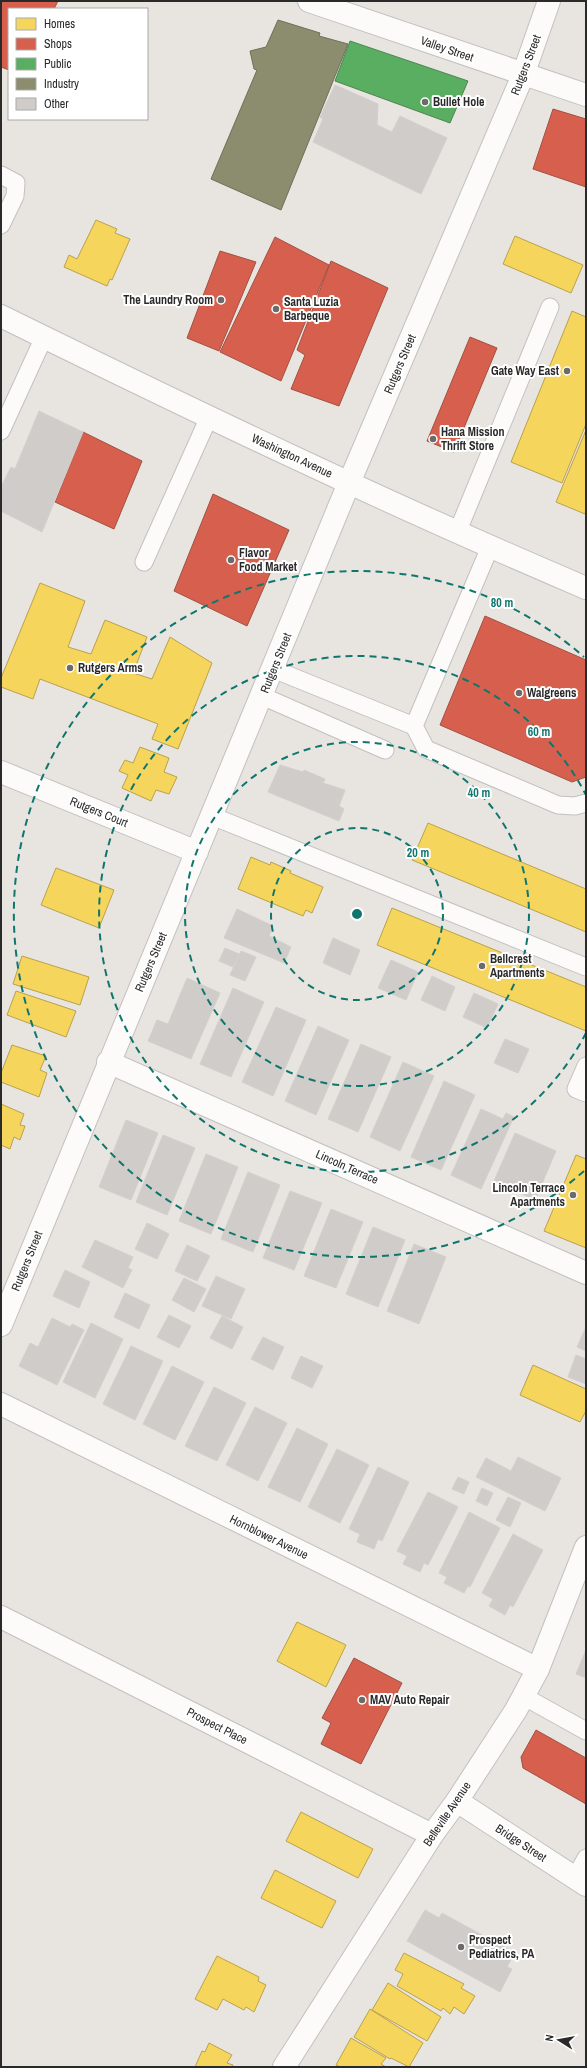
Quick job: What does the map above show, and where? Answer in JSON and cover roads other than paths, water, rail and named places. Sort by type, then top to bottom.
[{"type":"street","name":"Valley Street","points":[[309,1],[523,75],[586,95]]},
{"type":"street","name":"Rutgers Street","points":[[1,1325],[108,1062],[197,852],[349,484],[523,75],[549,1]]},
{"type":"street","name":"Washington Avenue","points":[[1,316],[349,484],[457,533],[586,588]]},
{"type":"street","name":"Rutgers Court","points":[[1,772],[197,852]]},
{"type":"street","name":"Lincoln Terrace","points":[[108,1062],[586,1273]]},
{"type":"street","name":"Hornblower Avenue","points":[[1,1404],[538,1669]]},
{"type":"street","name":"Belleville Avenue","points":[[284,2067],[432,1835],[457,1801],[523,1696],[538,1669],[586,1547]]},
{"type":"street","name":"Prospect Place","points":[[1,1617],[432,1835]]},
{"type":"street","name":"Bridge Street","points":[[457,1801],[580,1881]]},
{"type":"lane","points":[[1,175],[16,183],[15,196],[1,225]]},
{"type":"lane","points":[[457,533],[550,307]]},
{"type":"lane","points":[[1,431],[44,337]]},
{"type":"lane","points":[[144,562],[208,417]]},
{"type":"lane","points":[[414,726],[490,547]]},
{"type":"lane","points":[[273,669],[414,726],[426,749],[558,805],[575,806],[586,803]]},
{"type":"lane","points":[[262,696],[385,750]]},
{"type":"lane","points":[[212,816],[586,967]]},
{"type":"lane","points":[[586,1066],[576,1089],[586,1093]]},
{"type":"lane","points":[[523,1696],[586,1731]]},
{"type":"lane","points":[[580,1881],[586,1858]]},
{"type":"place","name":"Bullet Hole","points":[[425,102]]},
{"type":"place","name":"The Laundry Room","points":[[221,300]]},
{"type":"place","name":"Santa Luzia Barbeque","points":[[276,309]]},
{"type":"place","name":"Gate Way East","points":[[567,371]]},
{"type":"place","name":"Hana Mission Thrift Store","points":[[433,439]]},
{"type":"place","name":"Flavor Food Market","points":[[231,560]]},
{"type":"place","name":"Rutgers Arms","points":[[70,668]]},
{"type":"place","name":"Walgreens","points":[[519,693]]},
{"type":"place","name":"Bellcrest Apartments","points":[[482,966]]},
{"type":"place","name":"Lincoln Terrace Apartments","points":[[573,1195]]},
{"type":"place","name":"MAV Auto Repair","points":[[362,1700]]},
{"type":"place","name":"Prospect Pediatrics, PA","points":[[461,1947]]}]
